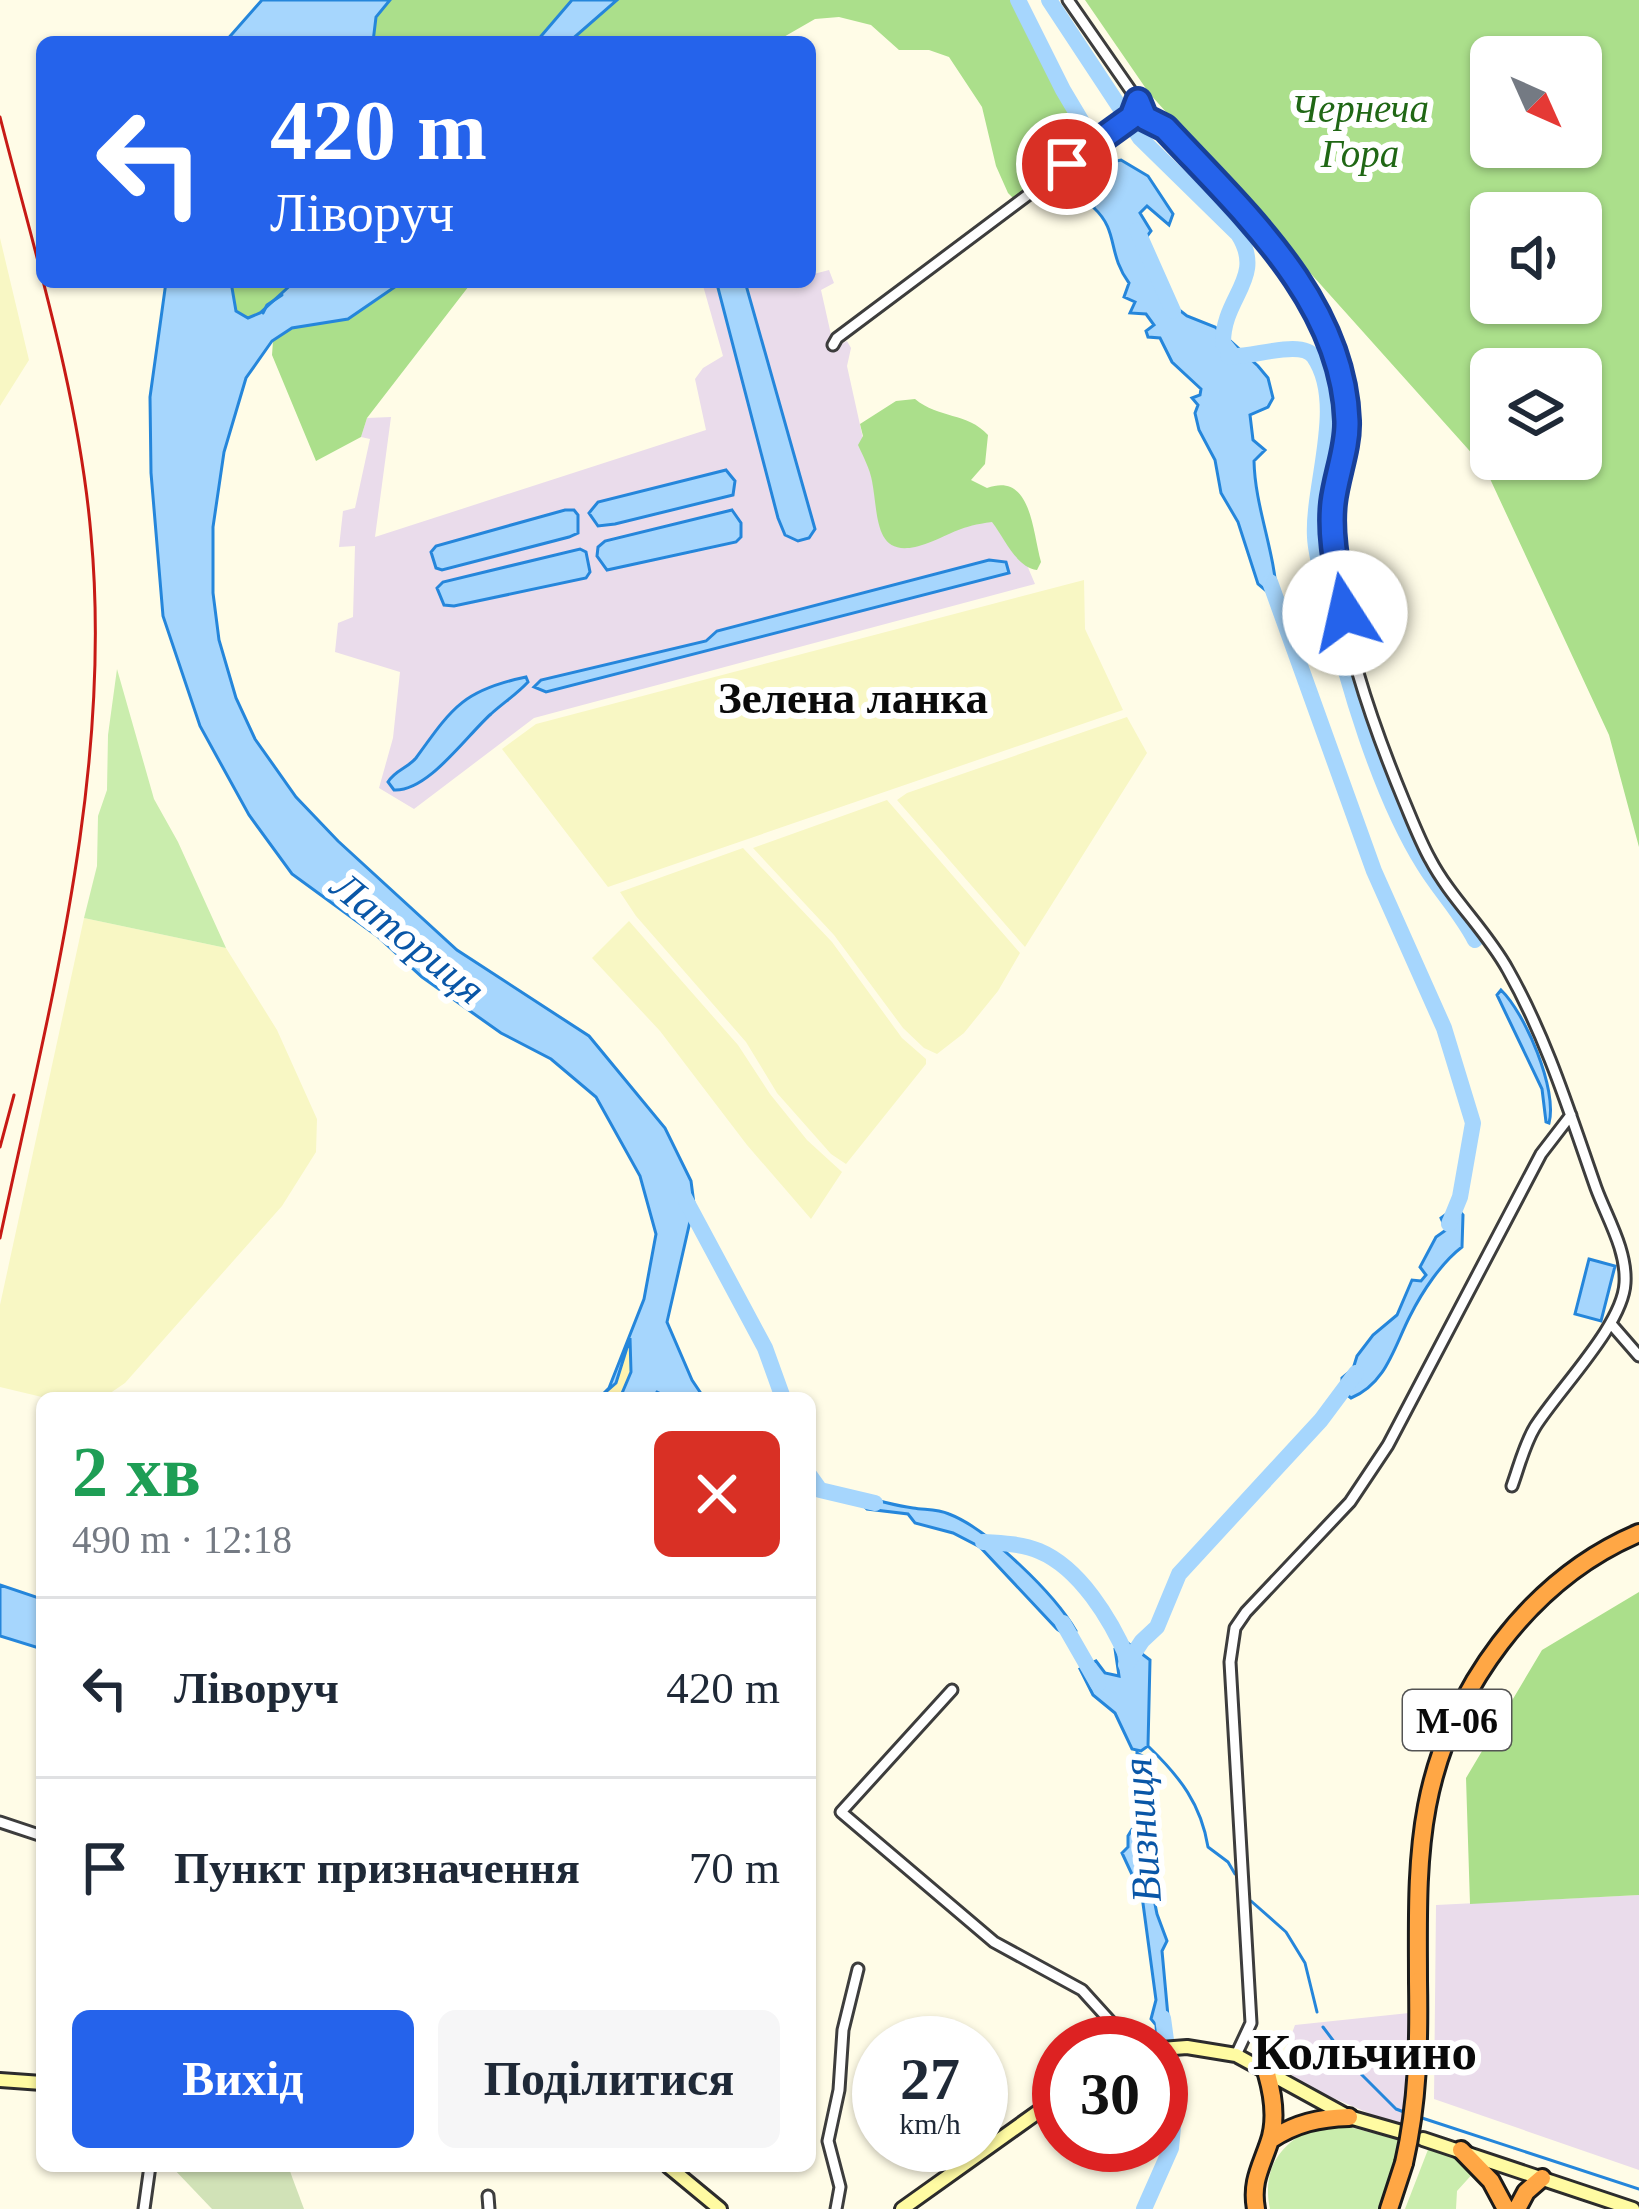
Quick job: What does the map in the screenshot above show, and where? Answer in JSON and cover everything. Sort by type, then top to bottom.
[{"type":"highway","name":"М-06","points":[[1389,2209],[1415,2114],[1420,2062],[1420,1858],[1427,1804],[1459,1715],[1527,1609],[1557,1581],[1639,1533]]},
{"type":"highway","points":[[1256,2209],[1254,2174],[1270,2140],[1274,2118],[1267,2074]]},
{"type":"highway","points":[[1270,2140],[1318,2118],[1349,2117]]},
{"type":"highway","points":[[1461,2150],[1491,2181],[1506,2209]]},
{"type":"highway","points":[[1517,2209],[1526,2192],[1542,2178]]},
{"type":"main road","points":[[1188,2047],[1236,2055],[1349,2117],[1405,2133]]},
{"type":"main road","points":[[0,2080],[36,2083]]},
{"type":"main road","points":[[902,2209],[1032,2116]]},
{"type":"main road","points":[[1424,2139],[1633,2209]]},
{"type":"main road","points":[[675,2172],[720,2209]]},
{"type":"street","points":[[1068,0],[1145,118],[1165,128],[1274,247],[1301,284],[1331,349],[1347,424],[1332,538],[1366,700],[1430,860],[1509,971],[1564,1090],[1624,1264],[1622,1301],[1612,1325],[1531,1434],[1511,1486]]},
{"type":"street","points":[[833,346],[837,338],[1132,117],[1138,101]]},
{"type":"street","points":[[1236,2055],[1250,2023],[1230,1662],[1235,1628],[1364,1483],[1541,1154],[1571,1115]]},
{"type":"street","points":[[1612,1325],[1639,1356]]},
{"type":"street","points":[[952,1690],[842,1812],[994,1942],[1082,1990],[1106,2016]]},
{"type":"street","points":[[0,1822],[36,1834]]},
{"type":"street","points":[[836,2209],[840,2188],[828,2140],[839,2090],[843,2030],[858,1969]]},
{"type":"street","points":[[144,2209],[149,2172]]},
{"type":"street","points":[[488,2196],[489,2209]]},
{"type":"shaded area","points":[[829,270],[834,283],[821,290],[834,348],[847,341],[851,348],[847,366],[885,538],[1004,511],[1035,584],[534,718],[414,809],[379,788],[393,738],[400,672],[335,652],[338,623],[353,617],[355,546],[339,547],[343,511],[355,508],[370,439],[361,437],[367,418],[391,417],[375,537],[706,430],[695,379],[723,356],[704,288],[816,288],[816,273]]},
{"type":"shaded area","points":[[1639,1895],[1639,2170],[1434,2099],[1436,1905]]},
{"type":"shaded area","points":[[1409,2013],[1403,2123],[1399,2126],[1305,2086],[1292,2075],[1286,2049],[1295,2025]]},
{"type":"green space","points":[[390,0],[572,0],[541,36],[374,36],[376,17]]},
{"type":"green space","points":[[617,0],[1018,0],[1092,139],[1067,165],[1016,201],[996,166],[982,107],[949,57],[929,50],[899,50],[871,25],[839,17],[815,19],[785,36],[576,36]]},
{"type":"green space","name":"Чернеча Гора","points":[[1085,0],[1639,0],[1639,847],[1609,735],[1491,480],[1602,480],[1602,348],[1470,348],[1470,451],[1149,93]]},
{"type":"green space","points":[[0,238],[29,360],[0,406]]},
{"type":"green space","points":[[232,288],[287,288],[260,313],[248,318],[236,312]]},
{"type":"green space","points":[[393,288],[467,288],[367,418],[361,437],[316,461],[272,355],[273,341],[292,328],[348,319]]},
{"type":"green space","points":[[915,399],[971,422],[988,435],[985,464],[971,480],[987,488],[1013,488],[1021,496],[1032,520],[1041,562],[1037,570],[1017,558],[992,522],[910,548],[888,542],[878,522],[871,476],[858,445],[863,436],[860,424],[896,401]]},
{"type":"green space","points":[[1084,580],[1085,629],[1123,710],[608,887],[502,749],[536,724]]},
{"type":"green space","points":[[117,669],[154,799],[226,948],[84,918],[97,866],[98,816],[107,790]]},
{"type":"green space","points":[[1127,717],[1147,753],[1025,947],[897,800]]},
{"type":"green space","points":[[887,800],[1020,953],[998,991],[964,1033],[937,1054],[903,1028],[834,935],[753,848]]},
{"type":"green space","points":[[743,848],[832,942],[902,1038],[926,1059],[846,1164],[831,1154],[777,1093],[746,1042],[620,892]]},
{"type":"green space","points":[[84,918],[226,948],[277,1030],[317,1119],[316,1152],[282,1206],[125,1383],[112,1392],[36,1392],[36,1396],[0,1387],[0,1305]]},
{"type":"green space","points":[[629,921],[738,1045],[807,1140],[842,1172],[811,1219],[660,1031],[592,958]]},
{"type":"green space","points":[[1639,1592],[1639,1895],[1470,1904],[1466,1778],[1542,1650]]},
{"type":"green space","points":[[1319,2126],[1345,2126],[1401,2140],[1381,2209],[1270,2209],[1269,2180],[1277,2157],[1294,2139]]},
{"type":"green space","points":[[1429,2147],[1457,2156],[1476,2170],[1457,2191],[1456,2209],[1405,2209]]},
{"type":"green space","points":[[177,2172],[290,2172],[304,2209],[212,2209]]},
{"type":"sand","points":[[631,1337],[631,1372],[623,1392],[608,1392],[616,1383]]},
{"type":"water","points":[[262,0],[390,0],[376,17],[374,36],[230,36]]},
{"type":"water","points":[[572,0],[617,0],[576,36],[541,36]]},
{"type":"water","points":[[1121,160],[1148,176],[1173,214],[1169,225],[1147,206],[1140,213],[1151,231],[1142,243],[1169,302],[1187,316],[1215,327],[1268,378],[1273,398],[1268,407],[1250,415],[1253,440],[1265,450],[1254,461],[1255,478],[1277,600],[1258,584],[1238,522],[1221,493],[1215,460],[1199,430],[1198,405],[1192,398],[1201,389],[1172,362],[1160,338],[1148,337],[1146,331],[1154,325],[1146,314],[1130,313],[1135,302],[1124,297],[1129,283],[1107,225],[1094,208],[1094,189],[1107,163]]},
{"type":"water","points":[[165,288],[232,288],[236,311],[248,318],[287,288],[393,288],[348,319],[292,328],[272,341],[246,378],[224,452],[213,527],[219,640],[236,698],[255,739],[296,797],[457,950],[589,1036],[665,1128],[691,1181],[694,1204],[667,1322],[700,1392],[623,1392],[631,1372],[630,1338],[616,1383],[605,1392],[644,1299],[656,1234],[640,1176],[596,1097],[551,1059],[501,1033],[422,977],[377,936],[292,874],[249,815],[200,726],[163,616],[150,397]]},
{"type":"water","points":[[718,288],[747,288],[815,529],[809,538],[798,541],[785,535]]},
{"type":"water","points":[[726,470],[735,481],[733,495],[615,524],[598,526],[589,513],[598,502]]},
{"type":"water","points":[[565,510],[578,515],[578,533],[436,568],[431,552],[436,546]]},
{"type":"water","points":[[732,510],[741,523],[736,542],[607,570],[597,556],[605,541]]},
{"type":"water","points":[[580,549],[586,552],[590,572],[586,578],[454,606],[444,605],[437,588],[443,582]]},
{"type":"water","points":[[989,560],[1006,562],[1009,573],[546,692],[534,687],[541,680],[706,641],[717,631]]},
{"type":"water","points":[[526,677],[528,682],[446,761],[420,782],[394,790],[388,782],[391,778],[416,758],[461,704],[487,688]]},
{"type":"water","points":[[1501,990],[1520,1016],[1544,1072],[1549,1123],[1542,1089],[1497,995]]},
{"type":"water","points":[[1456,1207],[1463,1215],[1462,1247],[1426,1288],[1381,1374],[1351,1398],[1342,1391],[1342,1378],[1353,1369],[1373,1335],[1397,1315],[1412,1280],[1421,1281],[1426,1275],[1420,1267],[1436,1237],[1446,1230],[1441,1218]]},
{"type":"water","points":[[1589,1259],[1615,1266],[1601,1321],[1575,1314]]},
{"type":"water","points":[[851,1493],[944,1512],[982,1533],[1053,1599],[1076,1631],[1073,1640],[980,1547],[953,1533],[915,1523],[908,1514],[867,1509]]},
{"type":"water","points":[[0,1585],[36,1597],[36,1647],[0,1636]]},
{"type":"water","points":[[1125,1641],[1150,1660],[1148,1746],[1141,1751],[1132,1749],[1115,1713],[1093,1695],[1080,1669],[1096,1661],[1105,1673],[1119,1676],[1115,1649]]},
{"type":"water","points":[[1137,1753],[1150,1760],[1158,1777],[1143,1844],[1167,1941],[1162,1951],[1168,2016],[1152,2016],[1156,2000],[1142,1896],[1122,1853],[1137,1821]]},
{"type":"waterway","points":[[1018,0],[1063,90],[1116,179]]},
{"type":"waterway","points":[[1049,0],[1140,138],[1238,234],[1247,263],[1225,327],[1223,343],[1232,354]]},
{"type":"waterway","points":[[1137,230],[1173,311]]},
{"type":"waterway","name":"Латориця","points":[[263,313],[282,295]]},
{"type":"waterway","points":[[1228,356],[1299,349],[1314,357],[1323,376],[1328,421],[1315,537],[1344,666],[1366,737],[1408,837],[1475,940]]},
{"type":"waterway","points":[[1270,582],[1374,871],[1444,1028],[1473,1123],[1460,1197],[1449,1224]]},
{"type":"waterway","name":"Визниця","points":[[683,1195],[765,1348],[781,1392]]},
{"type":"waterway","points":[[1126,1665],[1157,1627],[1179,1574],[1321,1420],[1356,1373]]},
{"type":"waterway","name":"Визниця","points":[[816,1484],[820,1490],[875,1503]]},
{"type":"waterway","points":[[983,1542],[1032,1549],[1068,1570],[1103,1612],[1128,1659]]},
{"type":"waterway","name":"Визниця","points":[[1063,1623],[1098,1684]]},
{"type":"waterway","points":[[1149,1747],[1188,1792],[1208,1847],[1235,1874]]},
{"type":"waterway","points":[[1251,1901],[1286,1932],[1305,1963],[1317,2012]]},
{"type":"waterway","points":[[1323,2027],[1350,2063],[1404,2112]]},
{"type":"waterway","points":[[1419,2117],[1639,2189]]},
{"type":"waterway","name":"Визниця","points":[[1144,2209],[1160,2172]]},
{"type":"railway","points":[[0,117],[36,256]]},
{"type":"railway","points":[[0,1238],[72,889],[93,713],[95,624],[85,482],[44,288]]},
{"type":"railway","points":[[0,1147],[14,1095]]},
{"type":"district","name":"Зелена ланка","points":[[853,697]]},
{"type":"district","name":"Кольчино","points":[[1365,2051]]},
{"type":"route","points":[[1067,164],[1132,117],[1138,101],[1145,118],[1165,128],[1274,247],[1301,284],[1329,344],[1343,391],[1347,424],[1332,538],[1345,613]]}]
